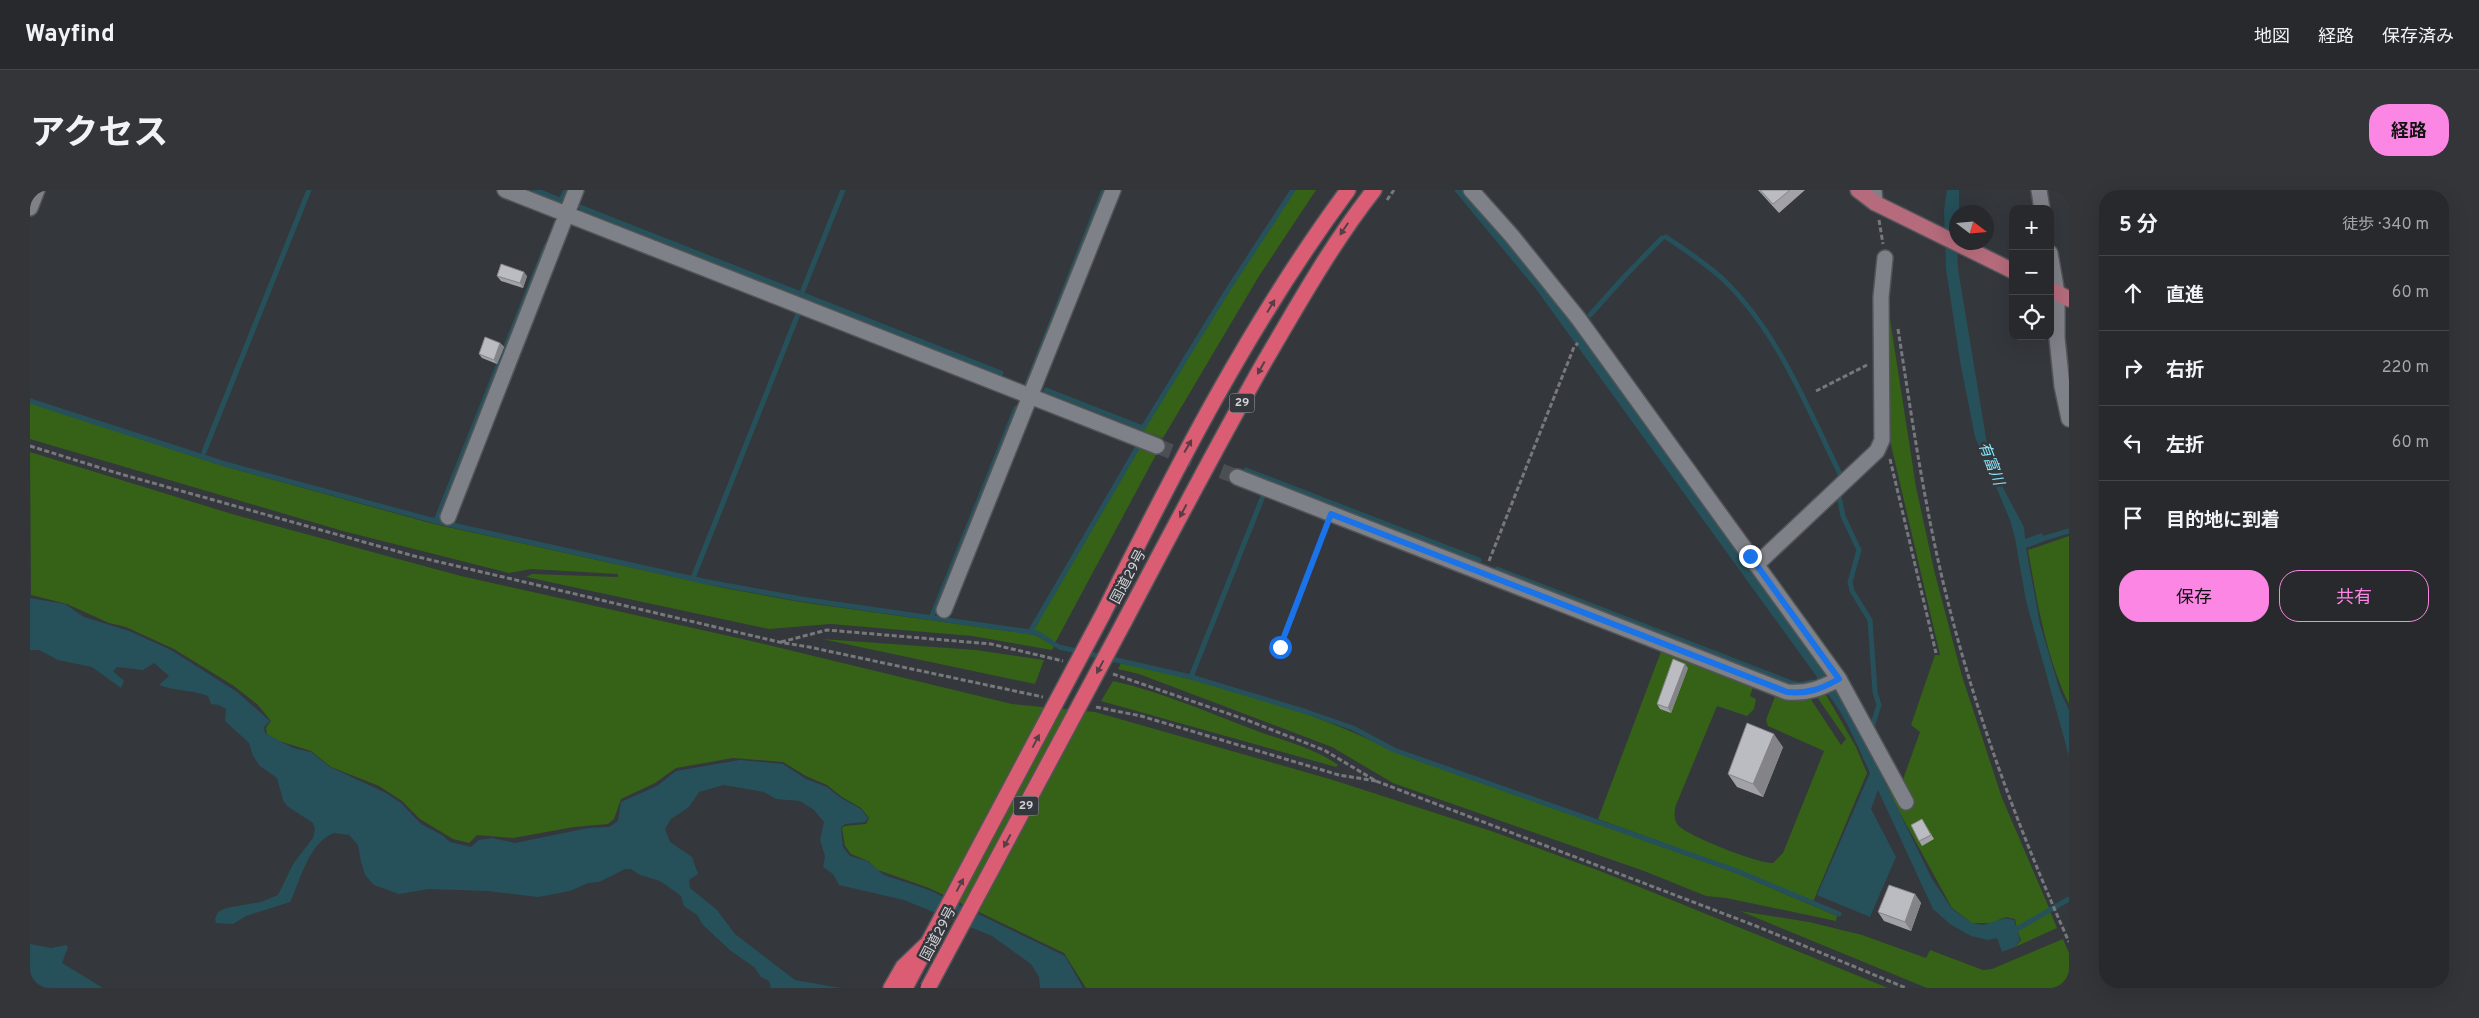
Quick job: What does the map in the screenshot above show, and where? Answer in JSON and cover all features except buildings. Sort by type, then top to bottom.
[{"type":"highway","name":"国道29号","points":[[905,988],[1104,614],[1184,453],[1278,294],[1348,190]]},
{"type":"highway","name":"国道29号","points":[[928,988],[1208,462],[1304,292],[1346,225],[1374,190]]},
{"type":"highway","name":"29","points":[[891,988],[903,967],[928,943]]},
{"type":"main road","points":[[1858,190],[1875,196],[1901,216],[2009,269]]},
{"type":"street","points":[[30,208],[37,190]]},
{"type":"street","points":[[505,190],[1032,395],[1157,446]]},
{"type":"street","points":[[448,517],[576,190]]},
{"type":"street","points":[[944,610],[1113,190]]},
{"type":"street","points":[[1472,190],[1512,236],[1589,332],[1839,679],[1906,802]]},
{"type":"street","points":[[2039,190],[2041,205]]},
{"type":"street","points":[[1756,565],[1865,464],[1877,451],[1882,440],[1880,296],[1885,258]]},
{"type":"street","points":[[2054,271],[2059,294],[2056,338],[2062,386],[2069,419]]},
{"type":"street","points":[[1237,477],[1787,692],[1803,693],[1818,690],[1839,679]]},
{"type":"path","points":[[1875,196],[1885,258]]},
{"type":"path","points":[[1897,320],[1916,451],[1938,560],[1967,669],[1998,770],[2041,880],[2069,942]]},
{"type":"path","points":[[1484,573],[1574,347],[1589,332]]},
{"type":"path","points":[[1816,391],[1881,358]]},
{"type":"path","points":[[1882,440],[1887,450],[1936,653]]},
{"type":"path","points":[[30,446],[117,473],[414,556],[779,642],[809,646]]},
{"type":"path","points":[[1280,647],[1331,514]]},
{"type":"path","points":[[779,642],[827,630],[991,644],[1072,663]]},
{"type":"path","points":[[1106,672],[1244,719],[1324,750],[1376,781],[1746,922],[1906,988]]},
{"type":"green space","points":[[1294,190],[1316,190],[1259,276],[1163,438],[1143,431],[1228,292]]},
{"type":"green space","points":[[1887,300],[1916,487],[1935,574],[1962,676],[2002,798],[2050,910],[2017,929],[2015,919],[2006,917],[1991,923],[1972,923],[1952,908],[1895,804],[1874,757],[1906,810],[1909,806],[1901,785],[1920,732],[1911,725],[1935,655],[1940,655],[1888,432]]},
{"type":"green space","points":[[30,403],[223,466],[434,524],[724,588],[800,602],[1035,635],[1054,646],[1052,650],[972,636],[831,624],[769,629],[526,577],[532,574],[618,577],[618,574],[531,569],[509,573],[343,531],[30,439]]},
{"type":"green space","points":[[1141,445],[1158,451],[1055,643],[1033,631]]},
{"type":"green space","points":[[30,452],[232,514],[461,576],[760,643],[1012,704],[1095,712],[1333,780],[1494,832],[1605,873],[1888,988],[1086,988],[1064,953],[929,888],[878,870],[868,861],[851,854],[845,846],[842,828],[866,824],[869,818],[861,808],[842,797],[827,785],[806,776],[783,762],[733,758],[676,768],[655,783],[621,799],[614,819],[608,824],[574,827],[513,838],[477,835],[469,843],[453,839],[420,819],[402,801],[379,786],[331,767],[311,751],[279,741],[267,734],[266,728],[271,721],[258,705],[234,686],[174,649],[126,627],[109,623],[67,604],[31,595]]},
{"type":"green space","points":[[2069,536],[2069,704],[2048,648],[2028,550]]},
{"type":"green space","points":[[822,639],[976,650],[1044,660],[1035,684]]},
{"type":"green space","points":[[1662,649],[1754,684],[1750,696],[1756,699],[1754,709],[1747,716],[1717,706],[1675,810],[1677,824],[1683,829],[1722,848],[1753,859],[1773,863],[1783,853],[1824,751],[1768,726],[1766,720],[1776,694],[1795,699],[1810,698],[1841,745],[1846,739],[1817,697],[1825,693],[1856,747],[1867,773],[1813,902],[1736,869],[1598,819]]},
{"type":"green space","points":[[1121,663],[1226,689],[1329,722],[1394,752],[1736,873],[1837,916],[1836,921],[1726,898],[1706,896],[1644,871],[1393,783],[1332,747],[1139,674],[1118,669]]},
{"type":"green space","points":[[1113,681],[1168,697],[1299,745],[1338,765],[1336,767],[1101,701]]},
{"type":"green space","points":[[1740,911],[1809,922],[1862,935],[1926,958],[1930,950],[1983,970],[1992,969],[2063,939],[2069,953],[2069,988],[1927,988]]},
{"type":"green space","points":[[2050,911],[2057,928],[2015,947],[2021,940],[2017,930]]},
{"type":"water","points":[[1101,190],[1104,190],[1027,386],[1024,385]]},
{"type":"water","points":[[1454,190],[1466,190],[1571,319],[1587,343],[1590,343],[1835,686],[1873,758],[1932,879],[1952,909],[1972,923],[1983,925],[2006,918],[2014,920],[2020,940],[2015,947],[2002,952],[1997,938],[1988,940],[1971,936],[1950,924],[1933,909],[1878,790],[1871,809],[1896,857],[1870,917],[1817,895],[1870,773],[1848,725],[1834,702],[1817,683],[1817,677],[1536,289]]},
{"type":"water","name":"有富川","points":[[1947,190],[1959,190],[1959,205],[1949,205],[1949,250],[1957,250],[1958,269],[1987,444],[2002,486],[2024,527],[2025,539],[2042,533],[2045,541],[2026,548],[2040,624],[2060,691],[2069,710],[2069,756],[2026,601],[2010,520],[1975,437],[1960,361],[1946,269],[1944,210]]},
{"type":"water","points":[[30,598],[65,604],[84,617],[129,631],[171,650],[237,692],[270,721],[264,727],[265,733],[293,748],[311,752],[330,767],[386,793],[401,803],[421,824],[442,835],[450,842],[471,847],[479,840],[492,838],[515,843],[588,828],[609,827],[618,821],[621,802],[657,786],[676,771],[740,760],[783,764],[806,779],[827,787],[841,798],[861,809],[868,818],[865,822],[845,824],[841,828],[843,847],[850,856],[867,861],[884,875],[929,890],[1065,956],[1083,988],[1040,988],[1039,977],[1031,964],[992,936],[904,900],[839,885],[833,874],[823,867],[825,856],[820,840],[824,822],[814,810],[800,801],[776,799],[764,792],[724,785],[699,792],[689,807],[671,819],[665,829],[670,842],[692,857],[698,874],[689,880],[690,888],[717,910],[735,934],[795,980],[841,988],[771,988],[769,981],[761,977],[754,967],[731,951],[703,925],[697,915],[684,906],[681,896],[660,881],[640,875],[631,869],[625,869],[599,882],[588,883],[570,891],[538,897],[488,891],[429,889],[399,894],[374,885],[365,875],[358,845],[349,835],[334,833],[325,838],[312,853],[290,902],[246,916],[233,924],[216,923],[215,919],[218,912],[226,908],[261,902],[278,895],[293,864],[313,838],[315,829],[313,823],[287,806],[283,800],[277,778],[260,766],[253,756],[249,743],[225,721],[226,709],[219,705],[211,704],[208,696],[159,685],[169,676],[154,663],[143,670],[117,667],[113,671],[124,681],[121,688],[92,667],[58,660],[39,650],[30,650]]},
{"type":"water","points":[[30,944],[51,948],[66,945],[68,947],[62,963],[103,988],[30,988]]},
{"type":"waterway","points":[[204,452],[309,190]]},
{"type":"waterway","points":[[535,190],[560,200]]},
{"type":"waterway","points":[[562,198],[566,190]]},
{"type":"waterway","points":[[803,290],[843,190]]},
{"type":"waterway","points":[[1046,390],[1143,428],[1227,291],[1293,190]]},
{"type":"waterway","points":[[580,207],[1001,373]]},
{"type":"waterway","points":[[1666,237],[1704,263],[1725,281],[1761,324],[1790,372],[1840,474]]},
{"type":"waterway","points":[[1590,315],[1662,238]]},
{"type":"waterway","points":[[437,518],[546,246]]},
{"type":"waterway","points":[[693,578],[798,314]]},
{"type":"waterway","points":[[30,401],[225,464],[439,522],[703,581],[801,599],[1037,633],[1059,647],[1191,677],[1353,728],[1394,750],[1737,871],[1839,914]]},
{"type":"waterway","points":[[932,616],[1016,408]]},
{"type":"waterway","points":[[1030,632],[1139,445]]},
{"type":"waterway","points":[[1246,470],[1479,560]]},
{"type":"waterway","points":[[1191,677],[1263,496]]},
{"type":"waterway","points":[[1839,496],[1843,516],[1859,550],[1850,582],[1852,591],[1870,620],[1875,692],[1879,705],[1872,727]]},
{"type":"waterway","points":[[2038,540],[2069,531]]},
{"type":"waterway","points":[[1497,569],[1792,683],[1800,685],[1812,682]]},
{"type":"waterway","points":[[2012,932],[2069,899]]},
{"type":"tunnel","points":[[1157,446],[1237,477]]},
{"type":"route","points":[[1280,647],[1331,514],[1787,692],[1803,693],[1818,690],[1839,679],[1750,556]]}]
